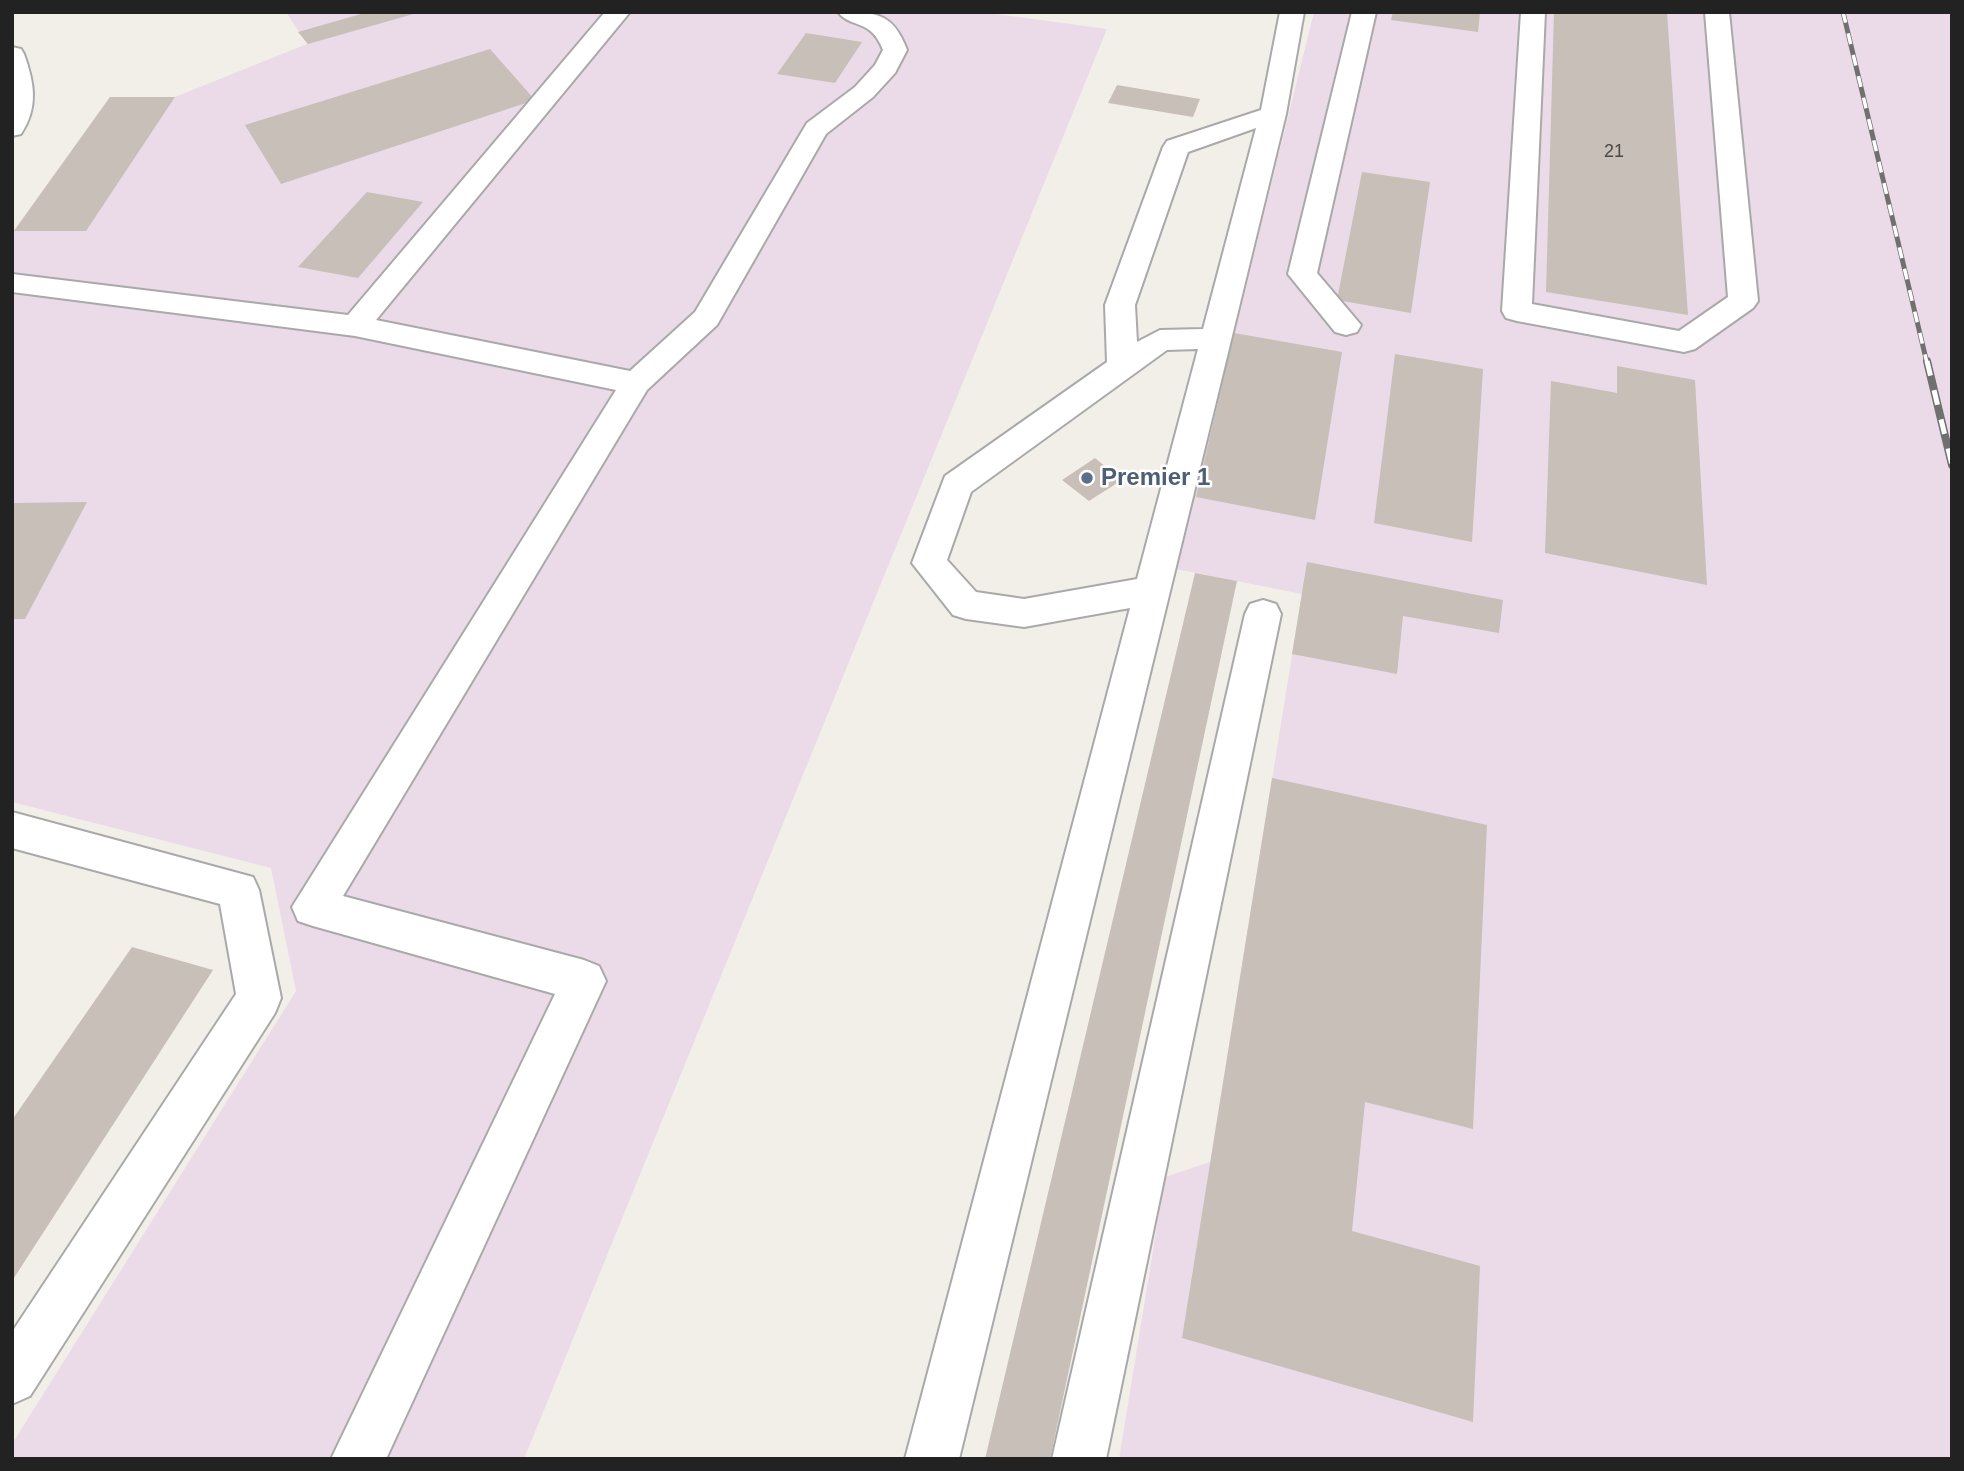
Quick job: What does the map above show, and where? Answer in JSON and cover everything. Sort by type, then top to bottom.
[{"type":"street","points":[[355,326],[618,12]]},
{"type":"street","points":[[358,1459],[583,981],[313,907],[636,383],[706,318],[816,129],[864,92],[886,68],[895,50],[890,34],[868,17],[850,12]]},
{"type":"street","points":[[932,1459],[1273,114],[1292,12]]},
{"type":"street","points":[[1346,325],[1302,274],[1364,12]]},
{"type":"street","points":[[1533,12],[1517,311],[1684,342],[1743,301],[1717,12]]},
{"type":"street","points":[[12,54],[19,116],[12,128]]},
{"type":"street","points":[[1123,366],[1120,305],[1176,147],[1273,114]]},
{"type":"street","points":[[12,283],[355,326],[636,383]]},
{"type":"street","points":[[1150,591],[1024,612],[1012,611],[966,605],[929,563],[957,485],[1160,340],[1216,339]]},
{"type":"street","points":[[1079,1459],[1263,614]]},
{"type":"street","points":[[12,830],[238,890],[259,998],[12,1378]]},
{"type":"shaded area","points":[[286,12],[982,12],[1107,29],[524,1459],[12,1459],[12,1444],[296,991],[271,868],[12,802],[12,233],[110,97],[175,97],[307,44]]},
{"type":"shaded area","points":[[1314,12],[1952,12],[1952,1459],[1119,1459],[1165,1177],[1210,1162],[1302,594],[1176,569]]},
{"type":"building","points":[[368,12],[417,13],[308,44],[298,32]]},
{"type":"building","points":[[1393,12],[1480,12],[1478,32],[1391,20]]},
{"type":"building","points":[[1554,12],[1667,12],[1688,315],[1546,292]]},
{"type":"building","points":[[806,33],[862,42],[835,83],[777,74]]},
{"type":"building","points":[[490,49],[535,100],[281,184],[245,125]]},
{"type":"building","points":[[1117,85],[1200,99],[1193,117],[1108,103]]},
{"type":"building","points":[[110,97],[175,97],[86,231],[14,231]]},
{"type":"building","points":[[1362,172],[1430,182],[1411,313],[1337,300]]},
{"type":"building","points":[[367,192],[423,202],[358,278],[298,267]]},
{"type":"building","points":[[1234,333],[1342,352],[1315,520],[1196,497]]},
{"type":"building","points":[[1395,354],[1483,369],[1472,542],[1374,523]]},
{"type":"building","points":[[1617,366],[1695,380],[1707,585],[1545,553],[1551,381],[1617,393]]},
{"type":"building","points":[[1095,458],[1122,480],[1089,501],[1062,480]]},
{"type":"building","points":[[87,502],[25,619],[12,619],[12,503]]},
{"type":"building","points":[[1307,562],[1503,600],[1499,633],[1403,616],[1397,674],[1292,654]]},
{"type":"building","points":[[1195,573],[1237,581],[1050,1459],[985,1459]]},
{"type":"building","points":[[1272,778],[1487,825],[1473,1129],[1365,1102],[1352,1231],[1480,1266],[1473,1422],[1182,1338]]},
{"type":"building","points":[[132,947],[213,970],[12,1281],[12,1120]]},
{"type":"railway","points":[[1843,12],[1927,363]]},
{"type":"railway","points":[[1927,361],[1952,465]]},
{"type":"place","name":"Premier 1","points":[[1087,478]]}]
